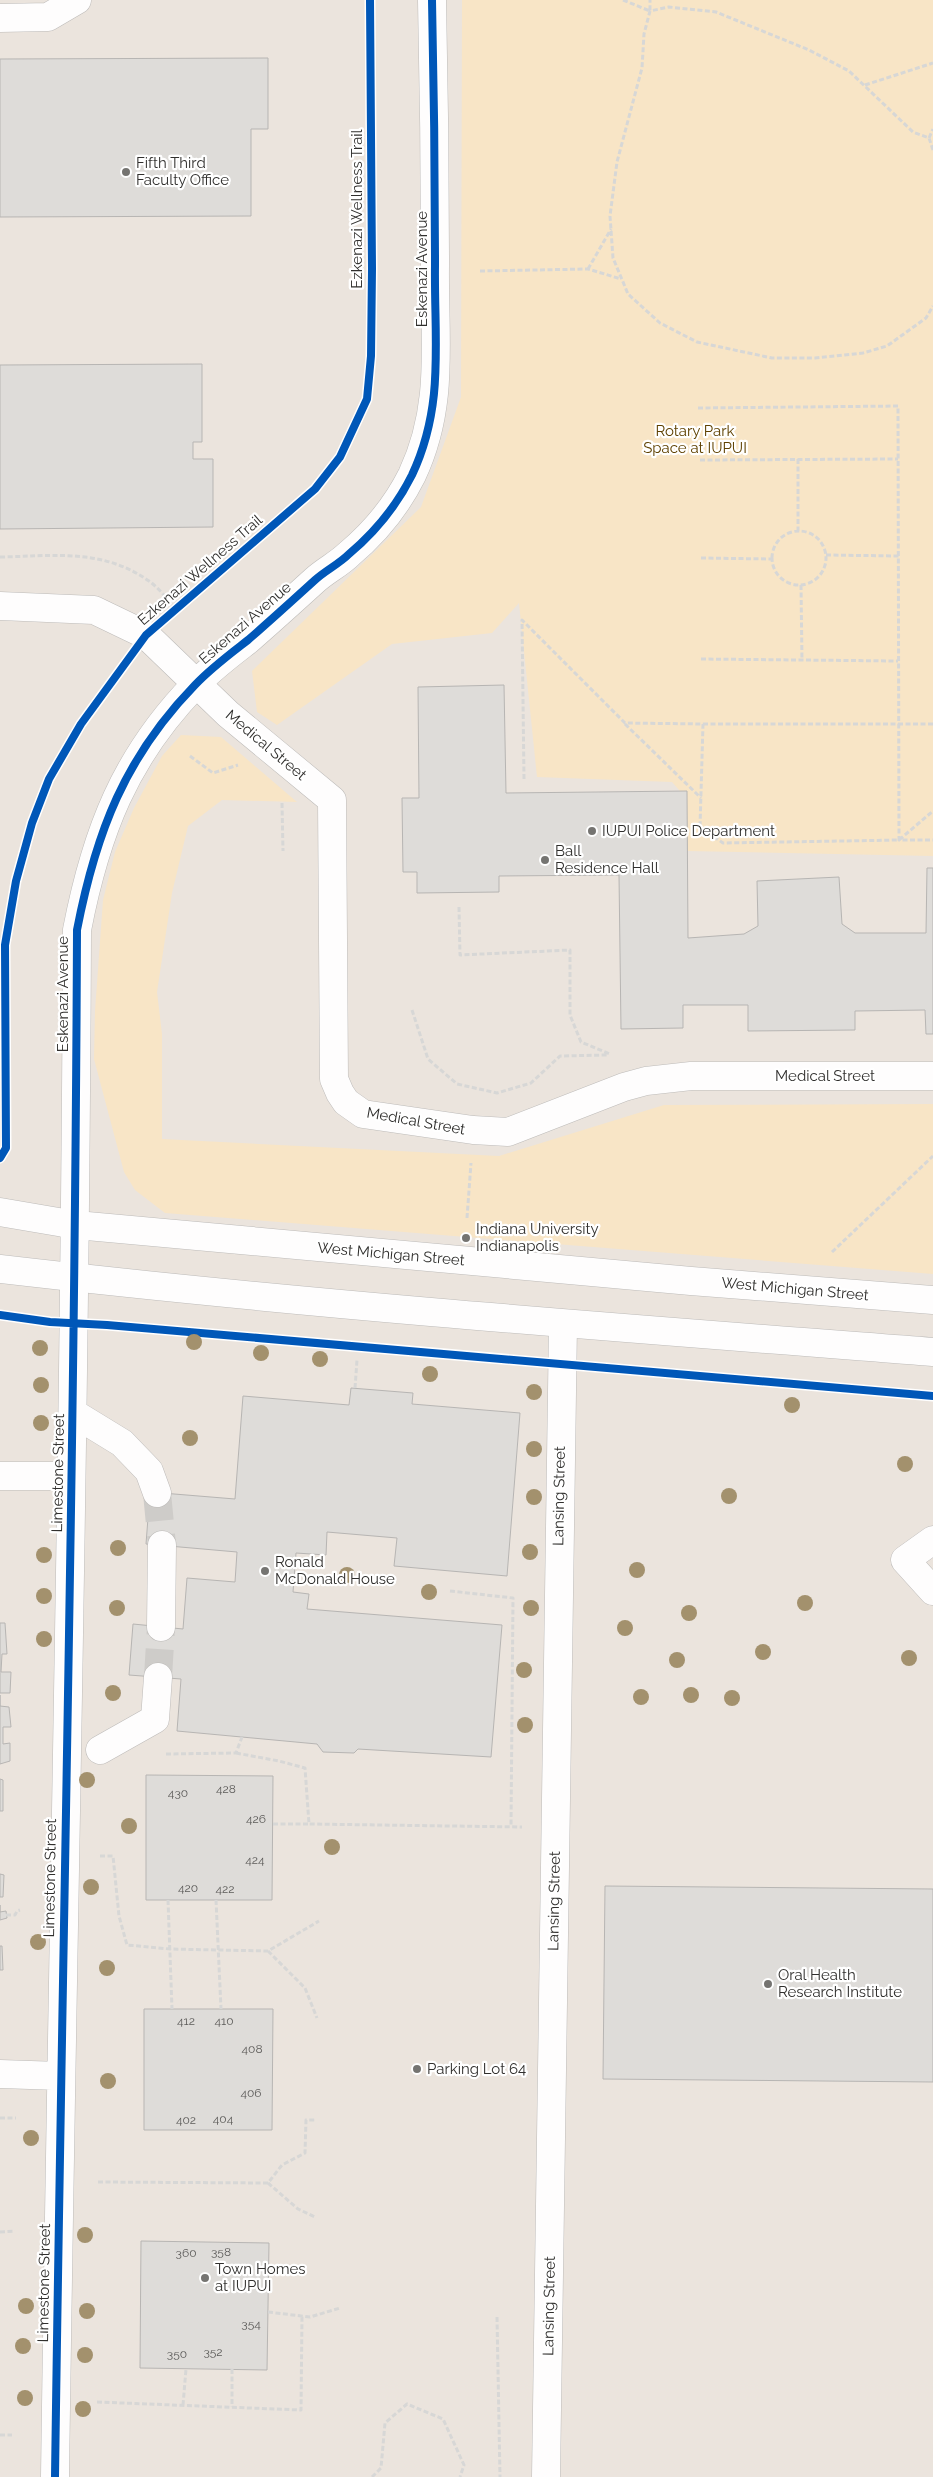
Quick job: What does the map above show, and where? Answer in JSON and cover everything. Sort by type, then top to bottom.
[{"type":"street","points":[[0,18],[48,18],[77,0]]},
{"type":"street","name":"Eskenazi Avenue","points":[[76,1279],[77,930],[86,879],[102,830],[122,784],[147,741],[196,684],[320,575],[348,556],[372,533],[393,506],[411,478],[422,452],[436,396],[436,185],[432,0]]},
{"type":"street","name":"Medical Street","points":[[0,606],[94,610],[146,635],[228,714],[332,800],[334,1073],[340,1093],[346,1102],[368,1115],[473,1130],[508,1132],[614,1090],[660,1079],[691,1076],[933,1076]]},
{"type":"street","name":"West Michigan Street","points":[[0,1212],[76,1225],[672,1279],[933,1300]]},
{"type":"street","points":[[0,1269],[76,1279],[563,1324],[933,1352]]},
{"type":"street","name":"Limestone Street","points":[[56,2477],[60,2076],[76,1279]]},
{"type":"street","name":"Lansing Street","points":[[546,2477],[563,1324]]},
{"type":"street","points":[[73,1413],[122,1443],[150,1471],[157,1493]]},
{"type":"street","points":[[0,1476],[71,1476]]},
{"type":"street","points":[[933,1540],[905,1560],[933,1591]]},
{"type":"street","points":[[161,1627],[162,1545]]},
{"type":"street","points":[[100,1750],[155,1719],[158,1677]]},
{"type":"street","points":[[0,2074],[60,2076]]},
{"type":"path","points":[[623,0],[650,11],[669,7],[716,12],[809,50],[849,71],[913,132],[929,138]]},
{"type":"path","points":[[650,0],[650,11],[644,34],[642,68],[617,162],[610,216],[613,258],[628,294],[660,323],[697,342],[772,358],[815,358],[863,353],[887,346],[926,318],[933,306]]},
{"type":"path","points":[[864,85],[933,63]]},
{"type":"path","points":[[933,129],[929,138],[933,150]]},
{"type":"path","points":[[588,269],[611,228]]},
{"type":"path","points":[[480,270],[588,269],[622,279]]},
{"type":"path","points":[[698,408],[898,406],[900,840]]},
{"type":"path","points":[[798,459],[798,531]]},
{"type":"path","points":[[700,460],[898,459]]},
{"type":"path","points":[[798,531],[815,536],[822,543],[826,556],[823,571],[817,578],[810,583],[801,585],[785,582],[776,573],[772,559],[773,548],[778,540],[786,534],[798,531]]},
{"type":"path","points":[[0,557],[84,556],[118,563],[150,582],[179,607]]},
{"type":"path","points":[[826,556],[899,556]]},
{"type":"path","points":[[701,558],[772,559]]},
{"type":"path","points":[[801,585],[802,661]]},
{"type":"path","points":[[524,779],[522,620],[701,798]]},
{"type":"path","points":[[701,659],[898,661]]},
{"type":"path","points":[[625,723],[933,724]]},
{"type":"path","points":[[703,724],[700,827],[723,843],[933,840]]},
{"type":"path","points":[[190,756],[213,773],[238,765],[245,771]]},
{"type":"path","points":[[282,802],[283,850]]},
{"type":"path","points":[[900,840],[933,811]]},
{"type":"path","points":[[459,907],[460,955],[570,950],[570,1015],[581,1042],[607,1054]]},
{"type":"path","points":[[412,1010],[428,1059],[457,1084],[497,1093],[531,1083],[560,1056],[617,1054]]},
{"type":"path","points":[[467,1218],[473,1130]]},
{"type":"path","points":[[832,1252],[933,1156]]},
{"type":"path","points":[[354,1388],[356,1360]]},
{"type":"path","points":[[450,1591],[513,1598],[511,1826]]},
{"type":"path","points":[[236,1753],[242,1736]]},
{"type":"path","points":[[158,1754],[236,1753],[305,1768],[309,1824]]},
{"type":"path","points":[[273,1824],[555,1828]]},
{"type":"path","points":[[100,1856],[112,1856],[120,1916],[127,1945],[170,1949],[268,1951],[319,1921]]},
{"type":"path","points":[[168,1900],[172,2009]]},
{"type":"path","points":[[216,1900],[221,2009]]},
{"type":"path","points":[[6,1915],[15,1915],[17,1910],[20,1910]]},
{"type":"path","points":[[268,1951],[305,1988],[317,2018]]},
{"type":"path","points":[[0,2118],[16,2118]]},
{"type":"path","points":[[268,2183],[282,2166],[305,2153],[306,2120],[316,2120]]},
{"type":"path","points":[[98,2182],[268,2183],[298,2209],[315,2217]]},
{"type":"path","points":[[0,2232],[15,2231]]},
{"type":"path","points":[[268,2312],[310,2317],[340,2308]]},
{"type":"path","points":[[97,2402],[301,2410],[302,2316]]},
{"type":"path","points":[[497,2316],[500,2477]]},
{"type":"path","points":[[183,2405],[186,2369]]},
{"type":"path","points":[[232,2369],[232,2407]]},
{"type":"path","points":[[372,2477],[381,2468],[384,2423],[407,2404],[443,2418],[464,2465],[460,2477]]},
{"type":"path","points":[[0,2435],[12,2435]]},
{"type":"shaded area","name":"Indiana University Indianapolis","points":[[0,0],[933,0],[933,2477],[0,2477]]},
{"type":"green space","name":"Rotary Park Space at IUPUI","points":[[462,0],[933,0],[933,856],[687,851],[687,799],[672,782],[537,777],[519,603],[492,633],[392,644],[277,725],[257,712],[252,671],[421,507],[461,397]]},
{"type":"green space","points":[[181,735],[221,737],[297,802],[222,800],[188,826],[172,893],[157,992],[162,1034],[162,1139],[499,1156],[664,1105],[933,1104],[933,1274],[165,1213],[135,1190],[124,1172],[94,1059],[95,1011],[103,900],[115,852],[134,808],[162,756]]},
{"type":"building","name":"Fifth Third Faculty Office","points":[[268,58],[268,129],[251,129],[251,216],[0,217],[0,59]]},
{"type":"building","points":[[202,364],[202,442],[193,442],[193,459],[213,459],[213,527],[0,529],[0,365]]},
{"type":"building","name":"Ball Residence Hall","points":[[504,685],[506,793],[687,791],[688,938],[744,934],[758,926],[757,881],[839,877],[842,924],[855,933],[926,933],[927,868],[933,868],[933,1034],[926,1034],[925,1010],[855,1011],[855,1030],[748,1031],[748,1005],[683,1005],[683,1028],[621,1029],[619,875],[499,876],[499,892],[417,893],[417,872],[403,872],[402,798],[419,798],[418,687]]},
{"type":"building","name":"Ronald McDonald House","points":[[351,1388],[413,1393],[412,1404],[520,1413],[507,1576],[394,1566],[397,1538],[327,1532],[326,1555],[296,1553],[293,1592],[309,1594],[307,1609],[502,1625],[491,1757],[358,1749],[354,1753],[323,1752],[317,1744],[177,1731],[181,1679],[129,1675],[133,1624],[183,1629],[187,1578],[235,1582],[237,1552],[146,1544],[150,1492],[235,1499],[243,1396],[349,1405]]},
{"type":"building","points":[[0,1623],[5,1623],[7,1654],[2,1654],[1,1672],[11,1672],[10,1693],[0,1693]]},
{"type":"building","points":[[0,1706],[9,1707],[11,1727],[3,1727],[3,1744],[10,1743],[10,1761],[0,1764]]},
{"type":"building","points":[[146,1775],[273,1776],[272,1900],[146,1900]]},
{"type":"building","points":[[0,1779],[3,1780],[3,1811],[0,1811]]},
{"type":"building","points":[[0,1874],[4,1875],[3,1897],[0,1897]]},
{"type":"building","name":"Oral Health Research Institute","points":[[605,1886],[933,1889],[933,2082],[603,2079]]},
{"type":"building","points":[[6,1911],[7,1918],[0,1920],[0,1912]]},
{"type":"building","points":[[0,1946],[2,1946],[3,1970],[0,1970]]},
{"type":"building","points":[[144,2009],[273,2009],[272,2130],[144,2130]]},
{"type":"building","name":"Town Homes at IUPUI","points":[[141,2241],[269,2243],[267,2370],[140,2368]]},
{"type":"tunnel","points":[[157,1493],[162,1545]]},
{"type":"tunnel","points":[[158,1677],[161,1627]]},
{"type":"cycle path","name":"Ezkenazi Wellness Trail","points":[[0,1158],[6,1148],[5,945],[16,881],[32,823],[49,779],[81,724],[146,635],[315,489],[340,457],[367,399],[371,356],[372,269],[370,0]]},
{"type":"cycle path","points":[[55,2477],[71,1510],[77,930],[104,828],[132,768],[150,740],[195,685],[319,576],[345,558],[367,537],[399,497],[412,475],[422,449],[434,398],[436,372],[432,0]]},
{"type":"cycle path","points":[[0,1315],[50,1322],[107,1325],[933,1396]]},
{"type":"place","name":"Fifth Third Faculty Office","points":[[126,172]]},
{"type":"place","name":"IUPUI Police Department","points":[[592,831]]},
{"type":"place","name":"Ball Residence Hall","points":[[545,860]]},
{"type":"place","name":"Indiana University Indianapolis","points":[[466,1238]]},
{"type":"place","name":"Ronald McDonald House","points":[[265,1571]]},
{"type":"place","name":"Oral Health Research Institute","points":[[768,1984]]},
{"type":"place","name":"Parking Lot 64","points":[[417,2069]]},
{"type":"place","name":"Town Homes at IUPUI","points":[[205,2278]]}]
